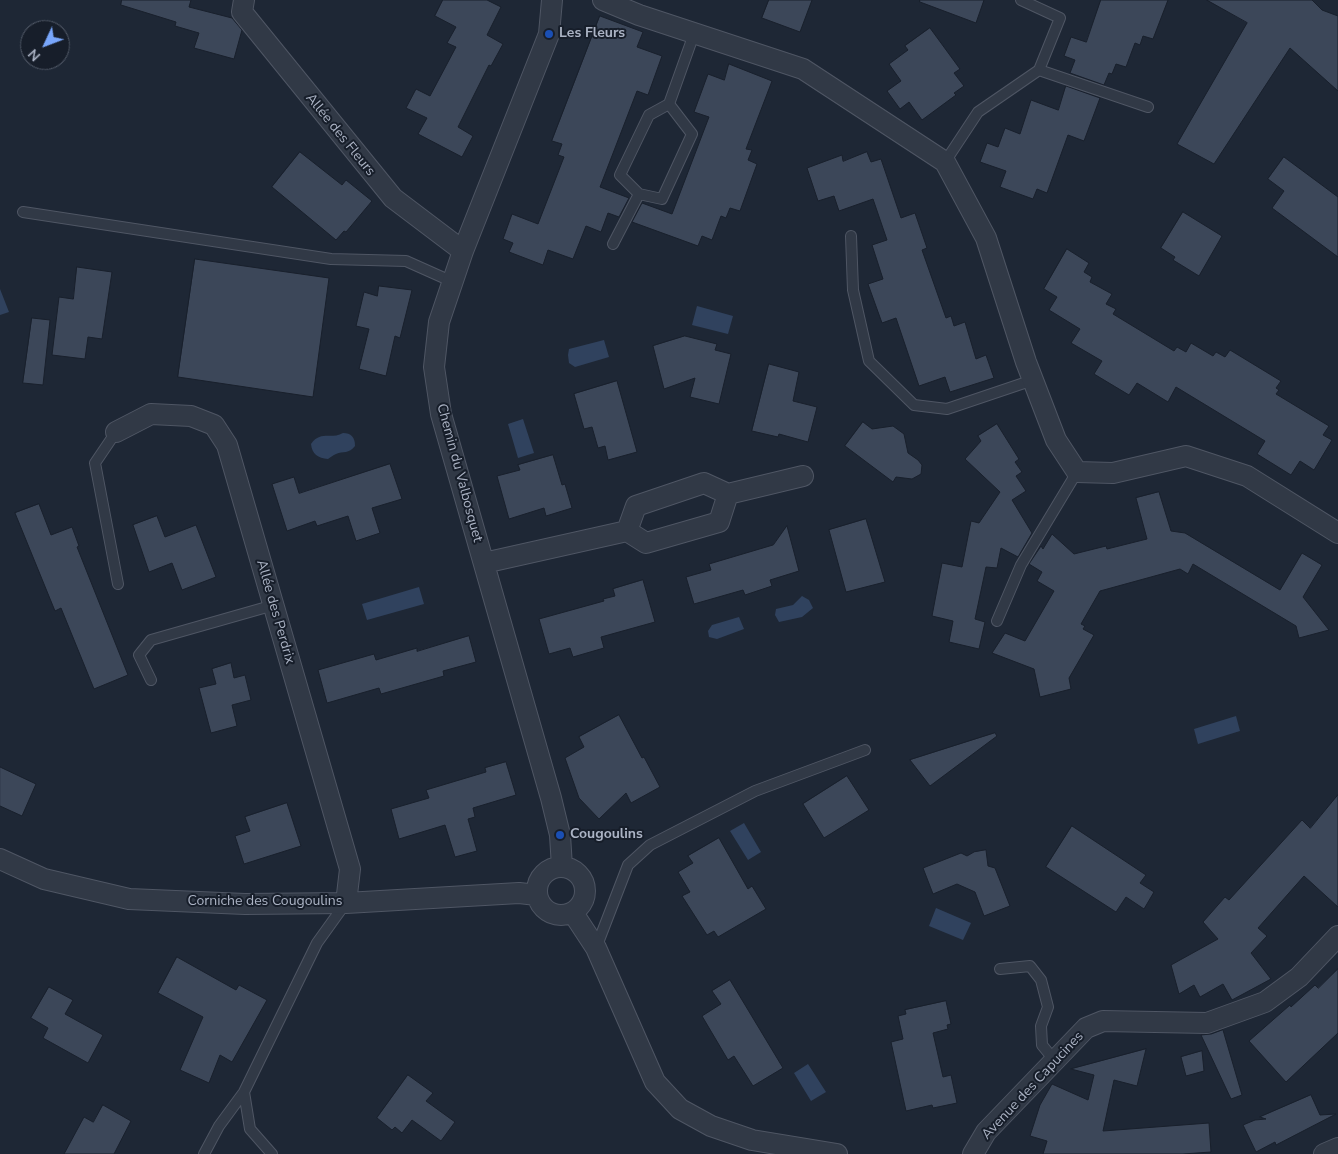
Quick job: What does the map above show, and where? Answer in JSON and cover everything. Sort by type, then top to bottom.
[{"type":"street","name":"Allée des Fleurs","points":[[244,0],[242,12],[392,198],[462,251]]},
{"type":"street","name":"Chemin du Valbosquet","points":[[552,0],[549,34],[462,251],[439,322],[434,367],[441,414],[551,798],[560,835],[562,867]]},
{"type":"street","points":[[603,0],[624,4],[694,34],[803,69],[945,162],[986,238],[1033,380],[1056,440],[1077,472],[1113,473],[1186,456],[1247,476],[1338,533]]},
{"type":"street","name":"Allée des Perdrix","points":[[116,432],[151,414],[191,416],[214,425],[227,445],[350,869],[346,903]]},
{"type":"street","points":[[627,531],[636,506],[704,483],[728,494],[803,476]]},
{"type":"street","points":[[484,563],[627,531],[646,543],[718,522],[728,494]]},
{"type":"street","name":"Corniche des Cougoulins","points":[[0,859],[44,879],[128,899],[246,904],[346,903],[519,893],[537,895]]},
{"type":"street","points":[[562,867],[570,868],[577,872],[582,878],[586,894],[584,902],[573,913],[558,916],[550,913],[539,902],[537,886],[540,878],[546,872],[562,867]]},
{"type":"street","points":[[573,913],[596,948],[655,1082],[680,1109],[711,1126],[752,1140],[837,1154]]},
{"type":"street","name":"Avenue des Capucines","points":[[973,1154],[986,1132],[1086,1028],[1103,1021],[1207,1023],[1266,1002],[1299,977],[1338,936]]},
{"type":"street","points":[[1324,1154],[1338,1148]]},
{"type":"lane","points":[[945,162],[978,112],[1039,70],[1060,18],[1021,0]]},
{"type":"lane","points":[[669,104],[692,134],[662,199],[639,194],[620,175],[649,115],[669,104],[694,34]]},
{"type":"lane","points":[[1039,70],[1148,108]]},
{"type":"lane","points":[[613,244],[639,194]]},
{"type":"lane","points":[[23,212],[331,259],[406,261],[453,282]]},
{"type":"lane","points":[[851,236],[853,290],[869,361],[914,405],[946,409],[1033,380]]},
{"type":"lane","points":[[116,432],[95,463],[118,584]]},
{"type":"lane","points":[[997,621],[1021,565],[1077,472]]},
{"type":"lane","points":[[151,680],[139,655],[151,640],[274,605]]},
{"type":"lane","points":[[596,948],[628,864],[650,845],[755,791],[865,750]]},
{"type":"lane","points":[[204,1154],[219,1126],[244,1092],[317,943],[346,903]]},
{"type":"lane","points":[[1000,969],[1030,966],[1041,980],[1048,1007],[1041,1026],[1042,1045],[1055,1061]]},
{"type":"lane","points":[[244,1092],[250,1130],[272,1154]]},
{"type":"water","points":[[0,289],[9,312],[0,315]]},
{"type":"water","points":[[697,306],[733,316],[728,334],[692,325]]},
{"type":"water","points":[[604,340],[609,357],[575,367],[569,363],[569,349]]},
{"type":"water","points":[[523,419],[534,453],[518,458],[508,424]]},
{"type":"water","points":[[343,433],[353,438],[355,446],[350,450],[335,454],[328,459],[321,458],[314,453],[311,444],[319,437]]},
{"type":"water","points":[[419,587],[424,604],[367,620],[362,604]]},
{"type":"water","points":[[802,596],[809,600],[813,608],[802,617],[779,622],[775,615],[776,609],[793,605]]},
{"type":"water","points":[[739,617],[744,629],[717,639],[709,637],[708,631],[712,625]]},
{"type":"water","points":[[1236,716],[1240,731],[1198,744],[1194,729]]},
{"type":"water","points":[[744,823],[761,852],[748,860],[730,831]]},
{"type":"water","points":[[936,908],[971,923],[963,940],[929,926]]},
{"type":"water","points":[[808,1064],[826,1092],[811,1101],[794,1073]]},
{"type":"building","points":[[122,0],[191,0],[189,7],[232,18],[242,30],[234,59],[194,48],[199,33],[175,26],[176,22],[121,5]]},
{"type":"building","points":[[443,0],[487,0],[501,7],[487,35],[503,44],[491,66],[489,65],[458,127],[473,136],[462,157],[418,134],[427,118],[406,108],[416,89],[430,96],[456,47],[447,43],[456,27],[435,16]]},
{"type":"building","points":[[769,0],[812,0],[800,32],[762,18]]},
{"type":"building","points":[[920,0],[984,0],[976,23],[920,2]]},
{"type":"building","points":[[1101,0],[1168,0],[1153,39],[1143,36],[1140,45],[1135,43],[1126,67],[1116,64],[1112,74],[1109,73],[1104,85],[1070,73],[1075,60],[1064,56],[1071,37],[1086,42]]},
{"type":"building","points":[[1207,0],[1312,0],[1322,10],[1338,16],[1338,91],[1290,48],[1214,164],[1177,144],[1247,23]]},
{"type":"building","points":[[600,16],[643,32],[637,47],[662,56],[648,95],[637,91],[600,187],[629,198],[619,217],[608,213],[601,232],[586,226],[573,259],[548,250],[543,265],[509,252],[513,243],[503,239],[512,214],[538,224],[564,157],[558,155],[562,144],[552,141]]},
{"type":"building","points":[[930,28],[960,69],[954,73],[964,86],[954,93],[956,95],[922,120],[909,102],[900,109],[887,91],[901,81],[889,64],[908,50],[905,46]]},
{"type":"building","points":[[729,64],[772,81],[746,149],[752,150],[748,160],[757,164],[740,211],[730,208],[726,218],[721,216],[712,240],[702,236],[698,246],[632,222],[642,203],[672,214],[709,117],[694,112],[708,74],[724,80]]},
{"type":"building","points":[[1066,86],[1100,98],[1084,141],[1068,135],[1047,193],[1037,189],[1033,199],[1000,187],[1006,171],[980,162],[987,143],[998,147],[1005,128],[1020,134],[1031,100],[1058,110]]},
{"type":"building","points":[[300,152],[342,185],[346,180],[372,201],[346,232],[344,231],[336,240],[272,187]]},
{"type":"building","points":[[867,152],[871,162],[881,159],[901,218],[915,213],[927,248],[922,250],[946,318],[951,316],[954,326],[965,322],[976,359],[986,355],[994,378],[950,392],[945,377],[919,386],[896,318],[882,323],[868,284],[883,279],[872,245],[887,240],[873,199],[839,211],[834,196],[818,201],[807,168],[842,155],[843,161]]},
{"type":"building","points":[[1284,157],[1338,197],[1338,257],[1272,208],[1284,191],[1268,179]]},
{"type":"building","points":[[1183,212],[1222,236],[1199,276],[1173,260],[1175,257],[1161,248]]},
{"type":"building","points":[[1067,249],[1089,263],[1084,272],[1092,277],[1090,282],[1112,294],[1106,304],[1116,309],[1113,314],[1174,351],[1177,347],[1186,352],[1191,343],[1213,356],[1216,352],[1225,357],[1230,350],[1281,381],[1276,388],[1279,390],[1276,394],[1329,426],[1323,435],[1332,440],[1314,470],[1300,461],[1291,475],[1257,454],[1265,441],[1176,387],[1168,402],[1137,383],[1129,395],[1094,374],[1102,361],[1071,343],[1080,329],[1049,310],[1057,297],[1044,289]]},
{"type":"building","points":[[195,259],[329,278],[313,397],[178,377]]},
{"type":"building","points":[[77,267],[112,272],[102,339],[88,337],[85,359],[52,355],[59,297],[73,299]]},
{"type":"building","points":[[379,286],[412,290],[400,338],[395,336],[386,376],[359,369],[369,329],[356,326],[364,292],[377,296]]},
{"type":"building","points":[[32,318],[50,320],[43,385],[23,383]]},
{"type":"building","points":[[685,336],[717,344],[715,350],[731,354],[719,404],[690,397],[695,378],[664,389],[653,346]]},
{"type":"building","points":[[769,364],[799,372],[793,401],[817,407],[808,442],[779,434],[778,437],[752,431]]},
{"type":"building","points":[[617,381],[637,452],[608,460],[605,446],[598,448],[592,427],[584,429],[574,394]]},
{"type":"building","points":[[863,422],[872,429],[893,426],[904,434],[908,453],[922,465],[921,474],[912,479],[896,477],[893,482],[845,446]]},
{"type":"building","points":[[997,424],[1019,459],[1015,462],[1022,472],[1016,476],[1026,491],[1012,500],[1032,533],[1018,557],[1001,548],[997,568],[986,567],[975,619],[985,622],[979,649],[949,642],[953,621],[932,616],[942,563],[962,567],[971,521],[979,523],[1000,492],[965,459],[981,441],[978,436]]},
{"type":"building","points":[[553,455],[562,485],[565,484],[572,508],[546,516],[544,508],[509,519],[497,476],[520,470],[518,465]]},
{"type":"building","points":[[390,464],[402,499],[372,508],[380,533],[356,541],[348,516],[317,526],[315,521],[287,531],[272,484],[294,477],[299,493]]},
{"type":"building","points":[[1159,492],[1171,531],[1185,533],[1280,590],[1302,553],[1322,565],[1303,597],[1329,630],[1299,638],[1296,626],[1193,564],[1188,574],[1180,569],[1100,591],[1081,624],[1085,626],[1083,629],[1094,635],[1069,678],[1071,689],[1040,697],[1034,669],[992,653],[1005,633],[1025,641],[1054,591],[1037,581],[1042,572],[1029,564],[1041,546],[1043,549],[1052,534],[1074,554],[1106,546],[1107,549],[1147,539],[1136,498]]},
{"type":"building","points":[[39,504],[51,535],[72,527],[79,546],[77,547],[128,675],[94,689],[61,608],[55,611],[15,513]]},
{"type":"building","points":[[157,516],[165,537],[196,525],[216,577],[182,590],[172,563],[149,572],[133,525]]},
{"type":"building","points":[[866,519],[885,582],[846,592],[829,530]]},
{"type":"building","points":[[787,526],[799,571],[770,580],[772,586],[745,595],[743,590],[694,604],[686,577],[711,570],[709,564],[773,545]]},
{"type":"building","points":[[643,580],[655,622],[601,637],[604,648],[573,657],[570,648],[549,654],[539,619],[604,601],[603,599],[615,596],[613,589]]},
{"type":"building","points":[[469,636],[476,662],[443,671],[444,676],[381,694],[379,688],[327,703],[318,670],[374,654],[376,660],[417,648],[417,651]]},
{"type":"building","points":[[231,663],[234,678],[245,675],[251,700],[232,705],[237,726],[211,733],[199,688],[216,684],[212,669]]},
{"type":"building","points":[[619,715],[660,787],[631,803],[626,793],[599,819],[579,798],[565,758],[584,747],[579,737]]},
{"type":"building","points":[[995,733],[997,736],[930,786],[910,760]]},
{"type":"building","points":[[506,762],[516,795],[473,808],[475,817],[468,819],[477,851],[455,857],[445,825],[399,839],[391,809],[429,798],[426,790],[486,772],[485,768]]},
{"type":"building","points":[[0,767],[36,784],[22,816],[0,806]]},
{"type":"building","points":[[847,776],[869,810],[824,838],[803,804]]},
{"type":"building","points":[[1338,795],[1338,907],[1304,876],[1258,928],[1267,936],[1251,953],[1271,979],[1232,1000],[1223,984],[1200,997],[1194,985],[1179,994],[1171,965],[1218,939],[1203,922],[1225,897],[1229,900],[1302,820],[1310,828]]},
{"type":"building","points":[[287,803],[301,846],[244,864],[235,836],[250,831],[245,817]]},
{"type":"building","points":[[1072,826],[1146,875],[1140,883],[1154,892],[1144,909],[1126,897],[1116,912],[1046,867]]},
{"type":"building","points":[[719,838],[748,889],[752,886],[766,909],[718,937],[714,931],[707,935],[682,896],[690,892],[678,872],[693,863],[688,856]]},
{"type":"building","points":[[986,850],[988,866],[995,868],[1010,906],[984,916],[975,892],[957,884],[933,894],[923,868],[961,853],[967,856],[974,852]]},
{"type":"building","points":[[177,957],[236,990],[239,985],[267,1000],[232,1062],[220,1055],[209,1083],[180,1070],[203,1017],[158,993]]},
{"type":"building","points":[[1338,969],[1338,1033],[1286,1082],[1249,1041],[1290,1005],[1291,1007],[1315,985],[1318,988]]},
{"type":"building","points":[[730,980],[783,1068],[753,1086],[734,1056],[728,1060],[702,1016],[721,1004],[712,991]]},
{"type":"building","points":[[49,987],[73,1000],[65,1014],[103,1035],[88,1063],[43,1038],[48,1028],[31,1018]]},
{"type":"building","points":[[946,1001],[951,1024],[947,1025],[948,1029],[933,1033],[943,1077],[951,1075],[957,1103],[933,1108],[932,1105],[906,1111],[891,1042],[903,1039],[898,1016],[906,1014],[905,1010]]},
{"type":"building","points":[[1223,1030],[1242,1095],[1231,1099],[1201,1035]]},
{"type":"building","points":[[1146,1049],[1137,1086],[1114,1080],[1103,1131],[1209,1123],[1211,1152],[1183,1154],[1043,1154],[1047,1141],[1030,1136],[1040,1105],[1052,1084],[1088,1100],[1094,1075],[1071,1069]]},
{"type":"building","points":[[1202,1051],[1204,1071],[1186,1076],[1181,1057]]},
{"type":"building","points":[[408,1075],[433,1093],[426,1101],[455,1122],[441,1141],[412,1120],[402,1133],[395,1127],[392,1130],[377,1118]]},
{"type":"building","points":[[1311,1095],[1320,1115],[1336,1114],[1276,1145],[1275,1142],[1256,1152],[1243,1125],[1255,1120],[1266,1119],[1260,1117]]},
{"type":"building","points":[[103,1105],[131,1121],[114,1154],[64,1154],[84,1117],[93,1122]]},
{"type":"place","name":"Les Fleurs","points":[[549,34]]},
{"type":"place","name":"Cougoulins","points":[[560,835]]}]
